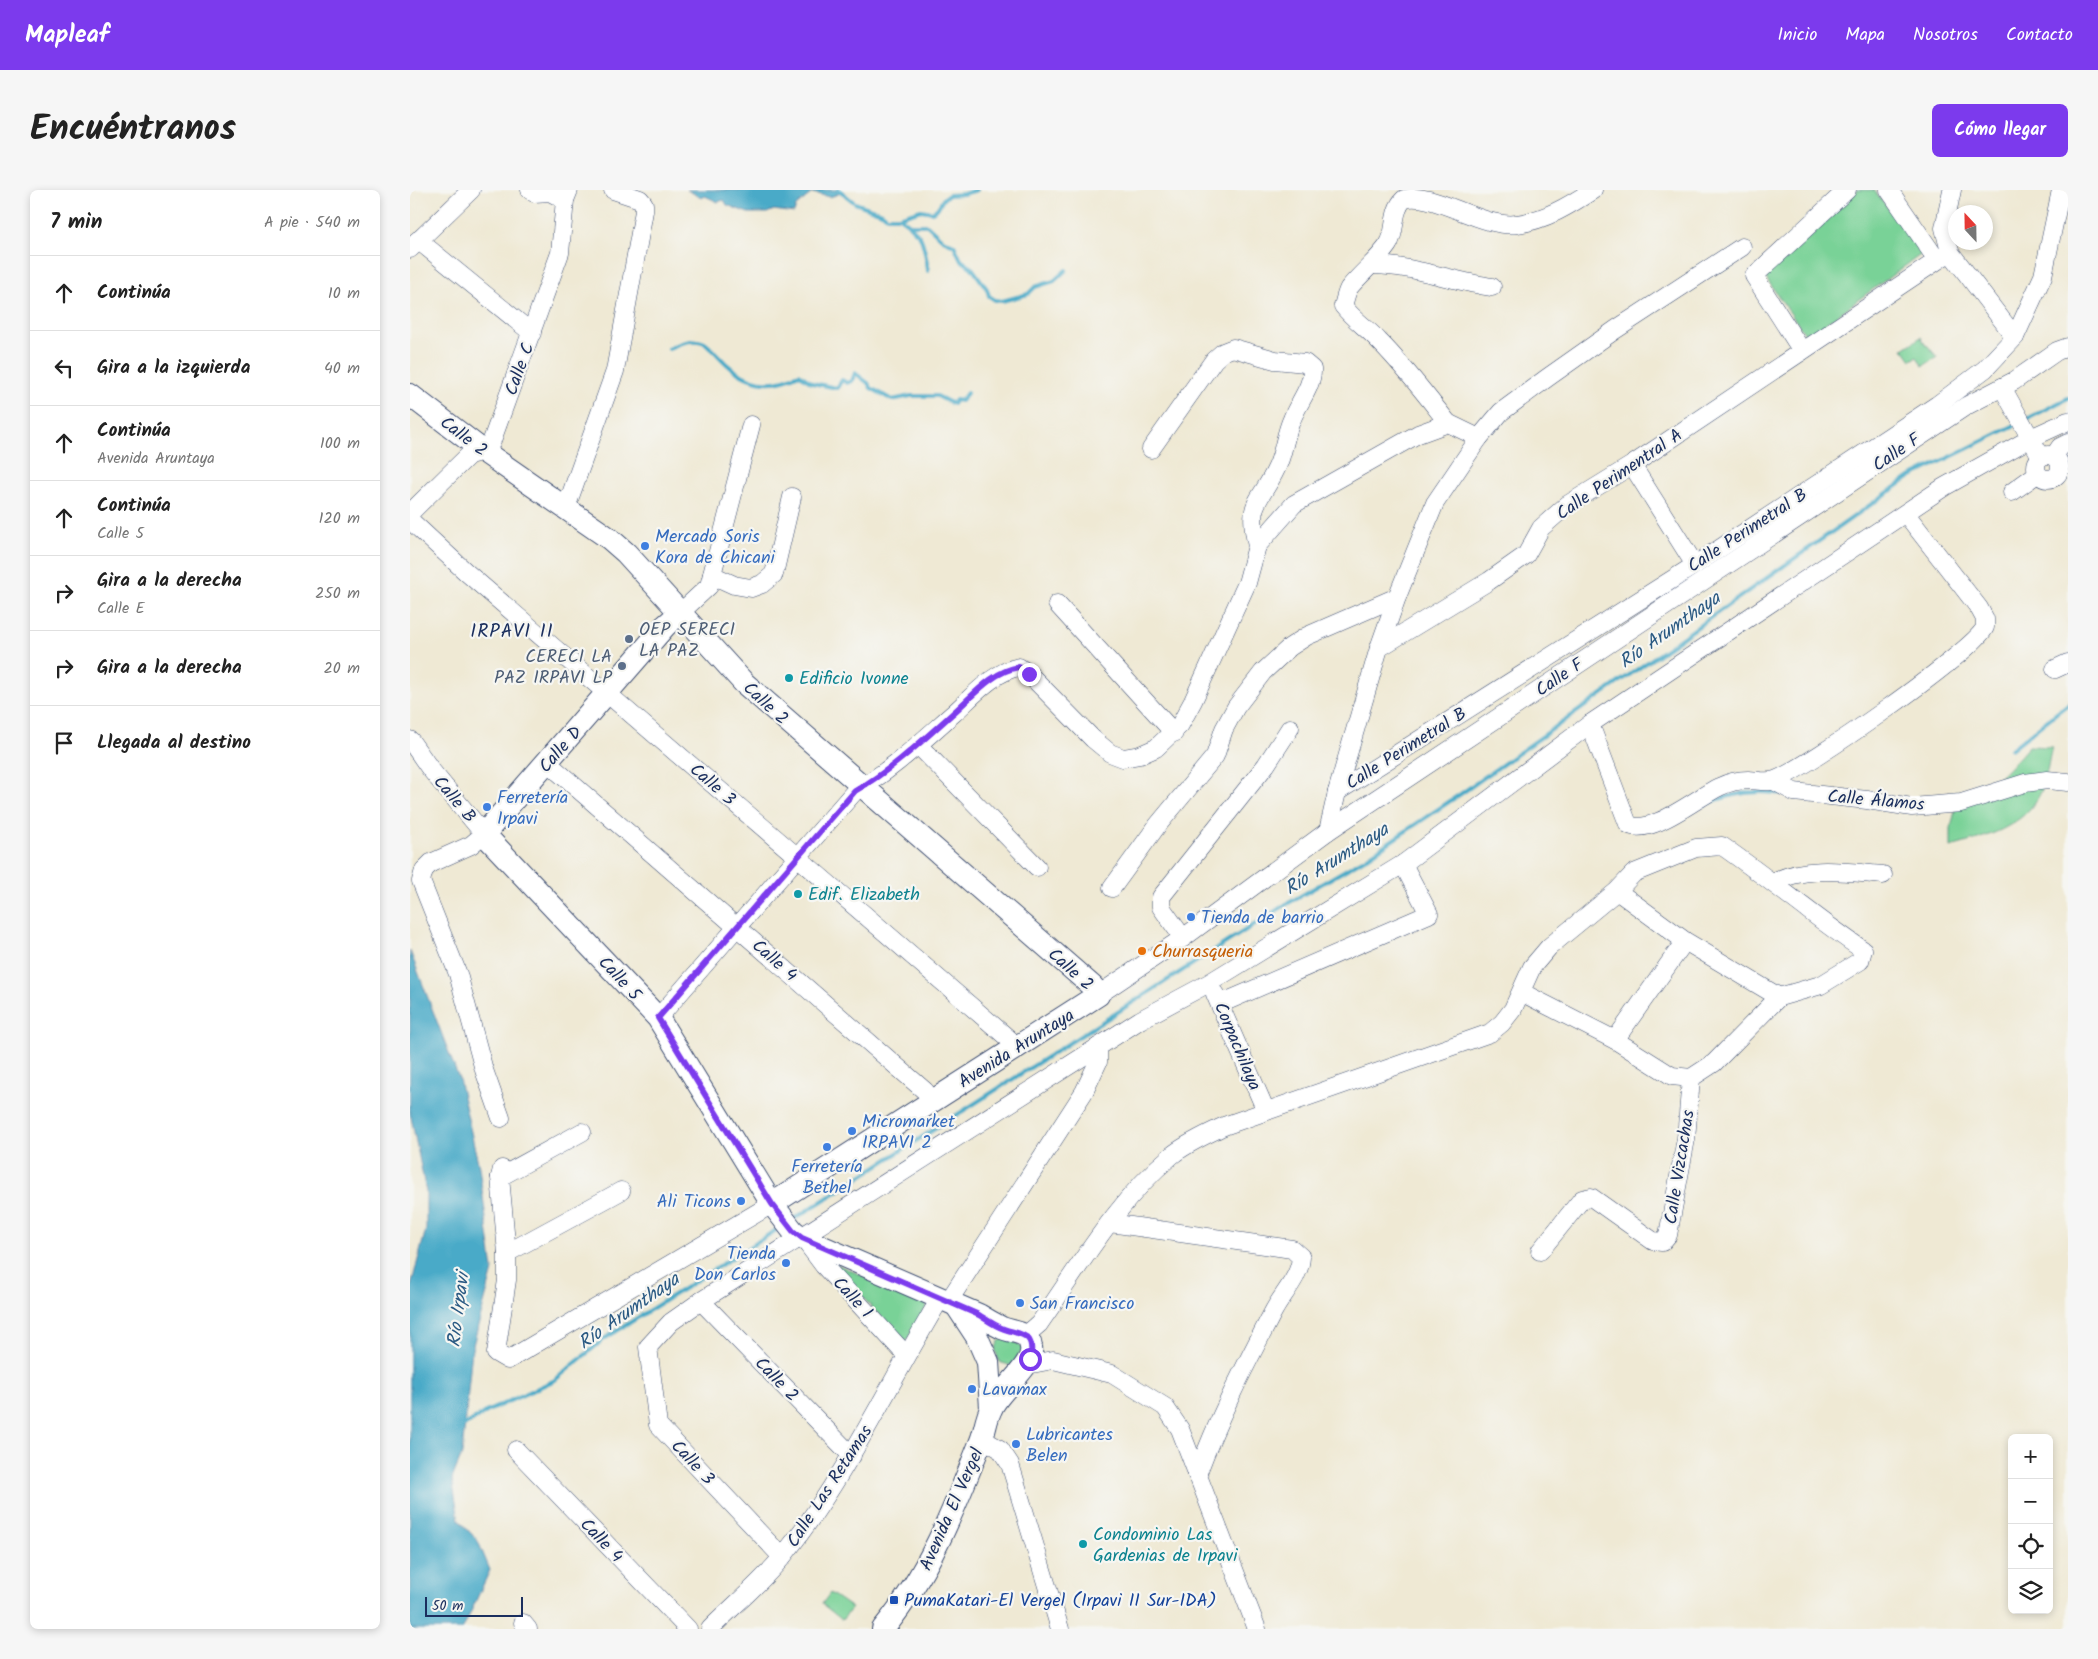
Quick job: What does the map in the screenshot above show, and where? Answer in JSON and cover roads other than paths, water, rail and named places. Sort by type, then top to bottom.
[{"type":"main road","name":"Calle 2","points":[[410,395],[483,451],[566,508],[626,553],[744,683],[1093,987],[1098,995]]},
{"type":"main road","name":"Calle D","points":[[484,834],[548,763],[608,692],[681,612]]},
{"type":"main road","name":"Calle 5","points":[[484,834],[658,1018],[787,1222]]},
{"type":"main road","name":"Avenida Aruntaya","points":[[787,1222],[932,1100],[1098,995]]},
{"type":"main road","points":[[787,1222],[949,1303],[1015,1332],[1031,1346],[1030,1359],[1005,1387],[991,1408]]},
{"type":"main road","points":[[949,1303],[986,1358],[999,1372],[1006,1374],[1023,1368]]},
{"type":"main road","points":[[991,1408],[986,1358],[990,1338],[1015,1332]]},
{"type":"main road","name":"Avenida El Vergel","points":[[885,1628],[921,1576],[934,1553],[982,1439],[991,1408]]},
{"type":"street","points":[[471,190],[414,244],[532,332]]},
{"type":"street","points":[[530,190],[534,193],[550,192],[567,195]]},
{"type":"street","points":[[566,508],[615,371],[644,211],[644,204],[640,198],[613,190]]},
{"type":"street","points":[[1479,438],[1448,423],[1415,380],[1378,339],[1352,318],[1343,306],[1348,289],[1371,266],[1389,244],[1395,214],[1404,199],[1414,194],[1432,191],[1493,222],[1516,225],[1562,210],[1593,190]]},
{"type":"street","points":[[1802,352],[1754,276],[1847,190]]},
{"type":"street","points":[[1889,190],[2015,336]]},
{"type":"street","points":[[1944,256],[1944,228],[1952,190]]},
{"type":"street","name":"Calle Perimetral B","points":[[1337,792],[1695,565],[1937,405],[1985,369],[2002,353],[2015,336],[2043,276],[2061,190]]},
{"type":"street","name":"Calle C","points":[[410,512],[469,456],[483,451],[491,443],[560,253],[567,195]]},
{"type":"street","points":[[1328,831],[1337,792],[1380,648],[1434,503],[1479,438],[1502,412],[1547,378],[1615,330],[1742,247]]},
{"type":"street","name":"Calle Perimentral A","points":[[1380,648],[1489,581],[1526,555],[1541,528],[1567,505],[1632,465],[1944,256]]},
{"type":"street","points":[[1371,266],[1394,265],[1445,278],[1492,287]]},
{"type":"street","name":"Calle F","points":[[1328,831],[1966,406],[2006,395],[2043,361],[2068,347]]},
{"type":"street","points":[[1151,450],[1214,360],[1223,352],[1234,348],[1275,360],[1305,363],[1312,369],[1313,377],[1291,419],[1277,467],[1256,501],[1252,522],[1257,546]]},
{"type":"street","points":[[2006,395],[2044,462]]},
{"type":"street","points":[[582,1132],[501,1173],[507,1252],[507,1280],[496,1353],[508,1360],[787,1222],[1098,1047],[1140,1020],[1210,983],[1403,864],[1590,724],[1944,487],[2029,436],[2068,421]]},
{"type":"street","points":[[658,1018],[855,791],[918,745],[999,674],[1019,667],[1029,674],[1092,739],[1110,752],[1123,758],[1140,755],[1156,748],[1174,732],[1194,701],[1247,583],[1257,546],[1294,504],[1418,434],[1448,423]]},
{"type":"street","name":"Calle D","points":[[681,612],[709,586],[750,425]]},
{"type":"street","points":[[2012,492],[2060,447],[2068,443]]},
{"type":"street","points":[[1632,465],[1695,565]]},
{"type":"street","points":[[712,575],[734,585],[750,588],[762,584],[774,574],[792,497]]},
{"type":"street","points":[[1590,724],[1628,824],[1634,828],[1642,828],[1672,814],[1699,801],[1718,787],[1729,783],[1747,780],[1774,781],[1832,746],[1935,673],[1983,632],[1985,619],[1979,608],[1906,514]]},
{"type":"street","name":"Calle 3","points":[[410,520],[466,572],[608,692],[1009,1039],[1015,1048]]},
{"type":"street","points":[[1112,888],[1157,826],[1215,756],[1224,728],[1236,707],[1263,672],[1290,647],[1307,636],[1398,597]]},
{"type":"street","points":[[1057,604],[1174,732]]},
{"type":"street","points":[[1183,938],[1161,907],[1161,897],[1266,766],[1290,728]]},
{"type":"street","name":"Calle B","points":[[410,740],[431,770],[484,834]]},
{"type":"street","points":[[918,745],[1037,866]]},
{"type":"street","name":"Calle 4","points":[[548,763],[925,1091],[932,1100]]},
{"type":"street","name":"Calle Álamos","points":[[1774,781],[1794,792],[1912,807],[1961,803],[2025,783],[2048,780],[2068,782]]},
{"type":"street","name":"Avenida Aruntaya","points":[[1098,995],[1183,938],[1328,831]]},
{"type":"street","name":"Calle D","points":[[484,834],[471,845],[431,863],[424,870],[421,881],[458,974],[484,1070],[501,1118]]},
{"type":"street","points":[[1015,1332],[1039,1324],[1110,1223],[1145,1180],[1172,1155],[1209,1134],[1266,1111],[1490,1033],[1502,1023],[1513,1009],[1532,966],[1549,948],[1617,891],[1634,873],[1696,848],[1722,846],[1773,882],[1825,924],[1862,950],[1860,961],[1848,970],[1821,984],[1779,997],[1714,1063],[1691,1078],[1682,1079],[1672,1076],[1615,1040],[1521,992]]},
{"type":"street","points":[[1220,1004],[1428,914],[1403,864]]},
{"type":"street","points":[[1773,882],[1795,873],[1824,871],[1883,875]]},
{"type":"street","points":[[1617,891],[1685,941],[1779,997]]},
{"type":"street","points":[[1615,1040],[1685,941]]},
{"type":"street","name":"Corpachilaya","points":[[1210,983],[1266,1111]]},
{"type":"street","name":"Calle Las Retamas","points":[[710,1629],[782,1557],[852,1456],[906,1355],[949,1303],[1084,1092],[1098,1062],[1098,1047]]},
{"type":"street","name":"Calle Vizcachas","points":[[1540,1251],[1582,1199],[1591,1197],[1653,1241],[1662,1242],[1668,1236],[1686,1139],[1691,1078]]},
{"type":"street","points":[[507,1252],[621,1190]]},
{"type":"street","points":[[701,1301],[787,1222]]},
{"type":"street","name":"Calle 1","points":[[787,1222],[824,1266],[906,1355]]},
{"type":"street","points":[[1110,1223],[1292,1249],[1301,1257],[1297,1276],[1281,1296],[1217,1420],[1197,1475]]},
{"type":"street","name":"Calle 3","points":[[701,1301],[671,1322],[648,1346],[658,1425],[782,1557]]},
{"type":"street","name":"Calle 2","points":[[701,1301],[852,1456]]},
{"type":"street","points":[[1023,1368],[1053,1360],[1112,1374],[1165,1407],[1180,1429],[1257,1629]]},
{"type":"street","points":[[982,1439],[1000,1449],[1010,1464],[1060,1629]]},
{"type":"street","name":"Calle 4","points":[[516,1450],[688,1629]]},
{"type":"water","points":[[687,190],[842,190],[846,195],[841,193],[830,197],[812,193],[796,206],[794,213],[774,210],[767,213],[748,213],[727,205],[724,200],[718,202],[705,196],[702,198]]},
{"type":"water","name":"Río Irpavi","points":[[410,951],[459,1079],[479,1167],[493,1270],[472,1349],[462,1454],[452,1479],[459,1520],[478,1541],[490,1570],[463,1629],[410,1629],[410,1290],[426,1229],[426,1192],[410,1112]]},
{"type":"waterway","points":[[839,190],[855,203],[882,213],[887,217],[899,217],[910,225],[927,225],[943,240],[954,245],[961,260],[972,268],[987,289],[989,296],[995,300],[1002,301],[1028,294],[1035,287],[1054,281],[1066,270]]},
{"type":"waterway","points":[[899,217],[921,210],[932,212],[949,195],[977,190]]},
{"type":"waterway","points":[[909,225],[921,239],[928,271]]},
{"type":"waterway","points":[[669,349],[687,342],[702,342],[709,346],[737,372],[763,382],[781,381],[799,374],[812,383],[837,388],[842,380],[847,383],[852,381],[855,373],[868,383],[871,388],[892,400],[911,396],[937,396],[953,404],[956,400],[961,401],[967,393]]},
{"type":"waterway","name":"Río Arumthaya","points":[[2025,420],[2068,398]]},
{"type":"waterway","name":"Río Arumthaya","points":[[794,1219],[1285,905],[1366,858],[1462,793],[1910,477],[2017,424]]},
{"type":"waterway","points":[[2011,749],[2068,704]]},
{"type":"waterway","points":[[1704,805],[1723,798],[1752,792],[1782,794]]},
{"type":"waterway","name":"Río Arumthaya","points":[[462,1427],[488,1411],[555,1380],[604,1339],[781,1227]]},
{"type":"place","name":"Mercado Soris Kora de Chicani","points":[[645,546]]},
{"type":"place","name":"OEP SERECI LA PAZ","points":[[629,639]]},
{"type":"place","name":"CERECI LA PAZ IRPAVI LP","points":[[622,666]]},
{"type":"place","name":"Edificio Ivonne","points":[[789,678]]},
{"type":"place","name":"Ferretería Irpavi","points":[[487,807]]},
{"type":"place","name":"Edif. Elizabeth","points":[[798,894]]},
{"type":"place","name":"Tienda de barrio","points":[[1191,917]]},
{"type":"place","name":"Churrasqueria","points":[[1142,951]]},
{"type":"place","name":"Micromarket IRPAVI 2","points":[[852,1131]]},
{"type":"place","name":"Ferretería Bethel","points":[[827,1147]]},
{"type":"place","name":"Ali Ticons","points":[[741,1201]]},
{"type":"place","name":"Tienda Don Carlos","points":[[786,1263]]},
{"type":"place","name":"San Francisco","points":[[1020,1303]]},
{"type":"place","name":"Lavamax","points":[[972,1389]]},
{"type":"place","name":"Lubricantes Belen","points":[[1016,1444]]},
{"type":"place","name":"Condominio Las Gardenias de Irpavi","points":[[1083,1544]]},
{"type":"place","name":"PumaKatari-El Vergel (Irpavi II Sur-IDA)","points":[[894,1600]]},
{"type":"district","name":"IRPAVI II","points":[[512,630]]}]
